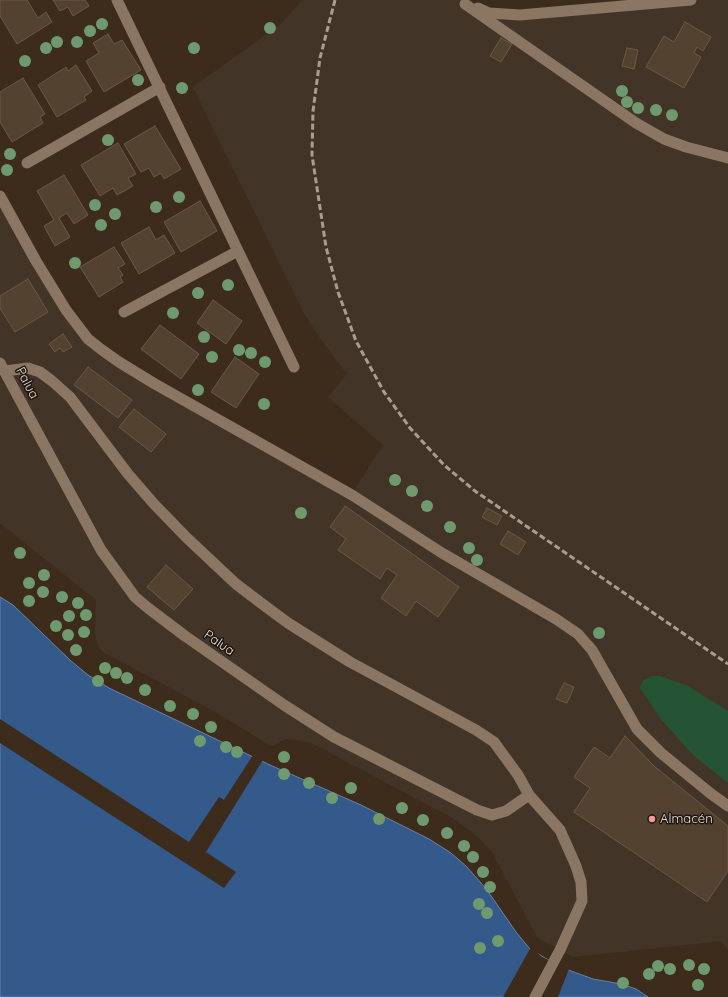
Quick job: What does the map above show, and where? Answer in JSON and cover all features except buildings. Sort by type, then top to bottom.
[{"type":"street","points":[[117,0],[294,367]]},
{"type":"street","points":[[462,2],[489,13],[520,15],[691,0]]},
{"type":"street","points":[[462,2],[636,123],[664,138],[686,147],[728,158]]},
{"type":"street","points":[[27,163],[160,87]]},
{"type":"street","points":[[0,196],[36,261],[66,310],[88,338],[102,350],[155,384],[352,495],[442,553],[556,619],[578,634],[592,650],[637,729],[661,753],[728,806]]},
{"type":"street","points":[[124,312],[238,251]]},
{"type":"street","points":[[2,367],[28,368],[40,372],[70,397],[128,474],[154,504],[187,538],[236,584],[288,623],[350,662],[476,730],[494,742],[518,775],[529,795],[560,830],[581,882],[582,901],[560,950],[535,997]]},
{"type":"street","name":"Palua","points":[[2,367],[101,550],[135,597],[148,608],[185,636],[284,705],[334,737],[477,810],[492,815],[506,811],[529,795]]},
{"type":"shaded area","points":[[302,0],[459,0],[489,13],[691,0],[728,0],[728,950],[721,941],[573,957],[537,937],[492,852],[478,837],[454,819],[312,743],[287,739],[271,746],[219,714],[103,652],[98,646],[95,633],[96,600],[0,523],[0,196],[88,339],[352,494],[383,445],[328,397],[347,374],[319,337],[304,313],[193,87],[281,24]]},
{"type":"green space","points":[[652,676],[660,676],[688,686],[728,711],[728,783],[693,755],[661,719],[640,688],[643,680]]},
{"type":"water","points":[[0,597],[13,605],[71,661],[88,675],[109,688],[270,765],[361,805],[429,839],[451,853],[467,867],[487,890],[516,932],[530,949],[560,967],[593,979],[621,984],[636,989],[648,997],[0,997]]},
{"type":"pier","points":[[0,719],[189,842],[219,797],[224,800],[253,755],[263,760],[206,852],[236,872],[224,888],[0,743]]},
{"type":"pier","points":[[531,947],[542,957],[569,969],[558,997],[503,997]]},
{"type":"railway","points":[[335,0],[320,58],[313,111],[312,155],[326,247],[338,292],[356,341],[384,392],[410,428],[444,465],[475,491],[728,664]]},
{"type":"place","name":"Almacén","points":[[652,819]]}]
